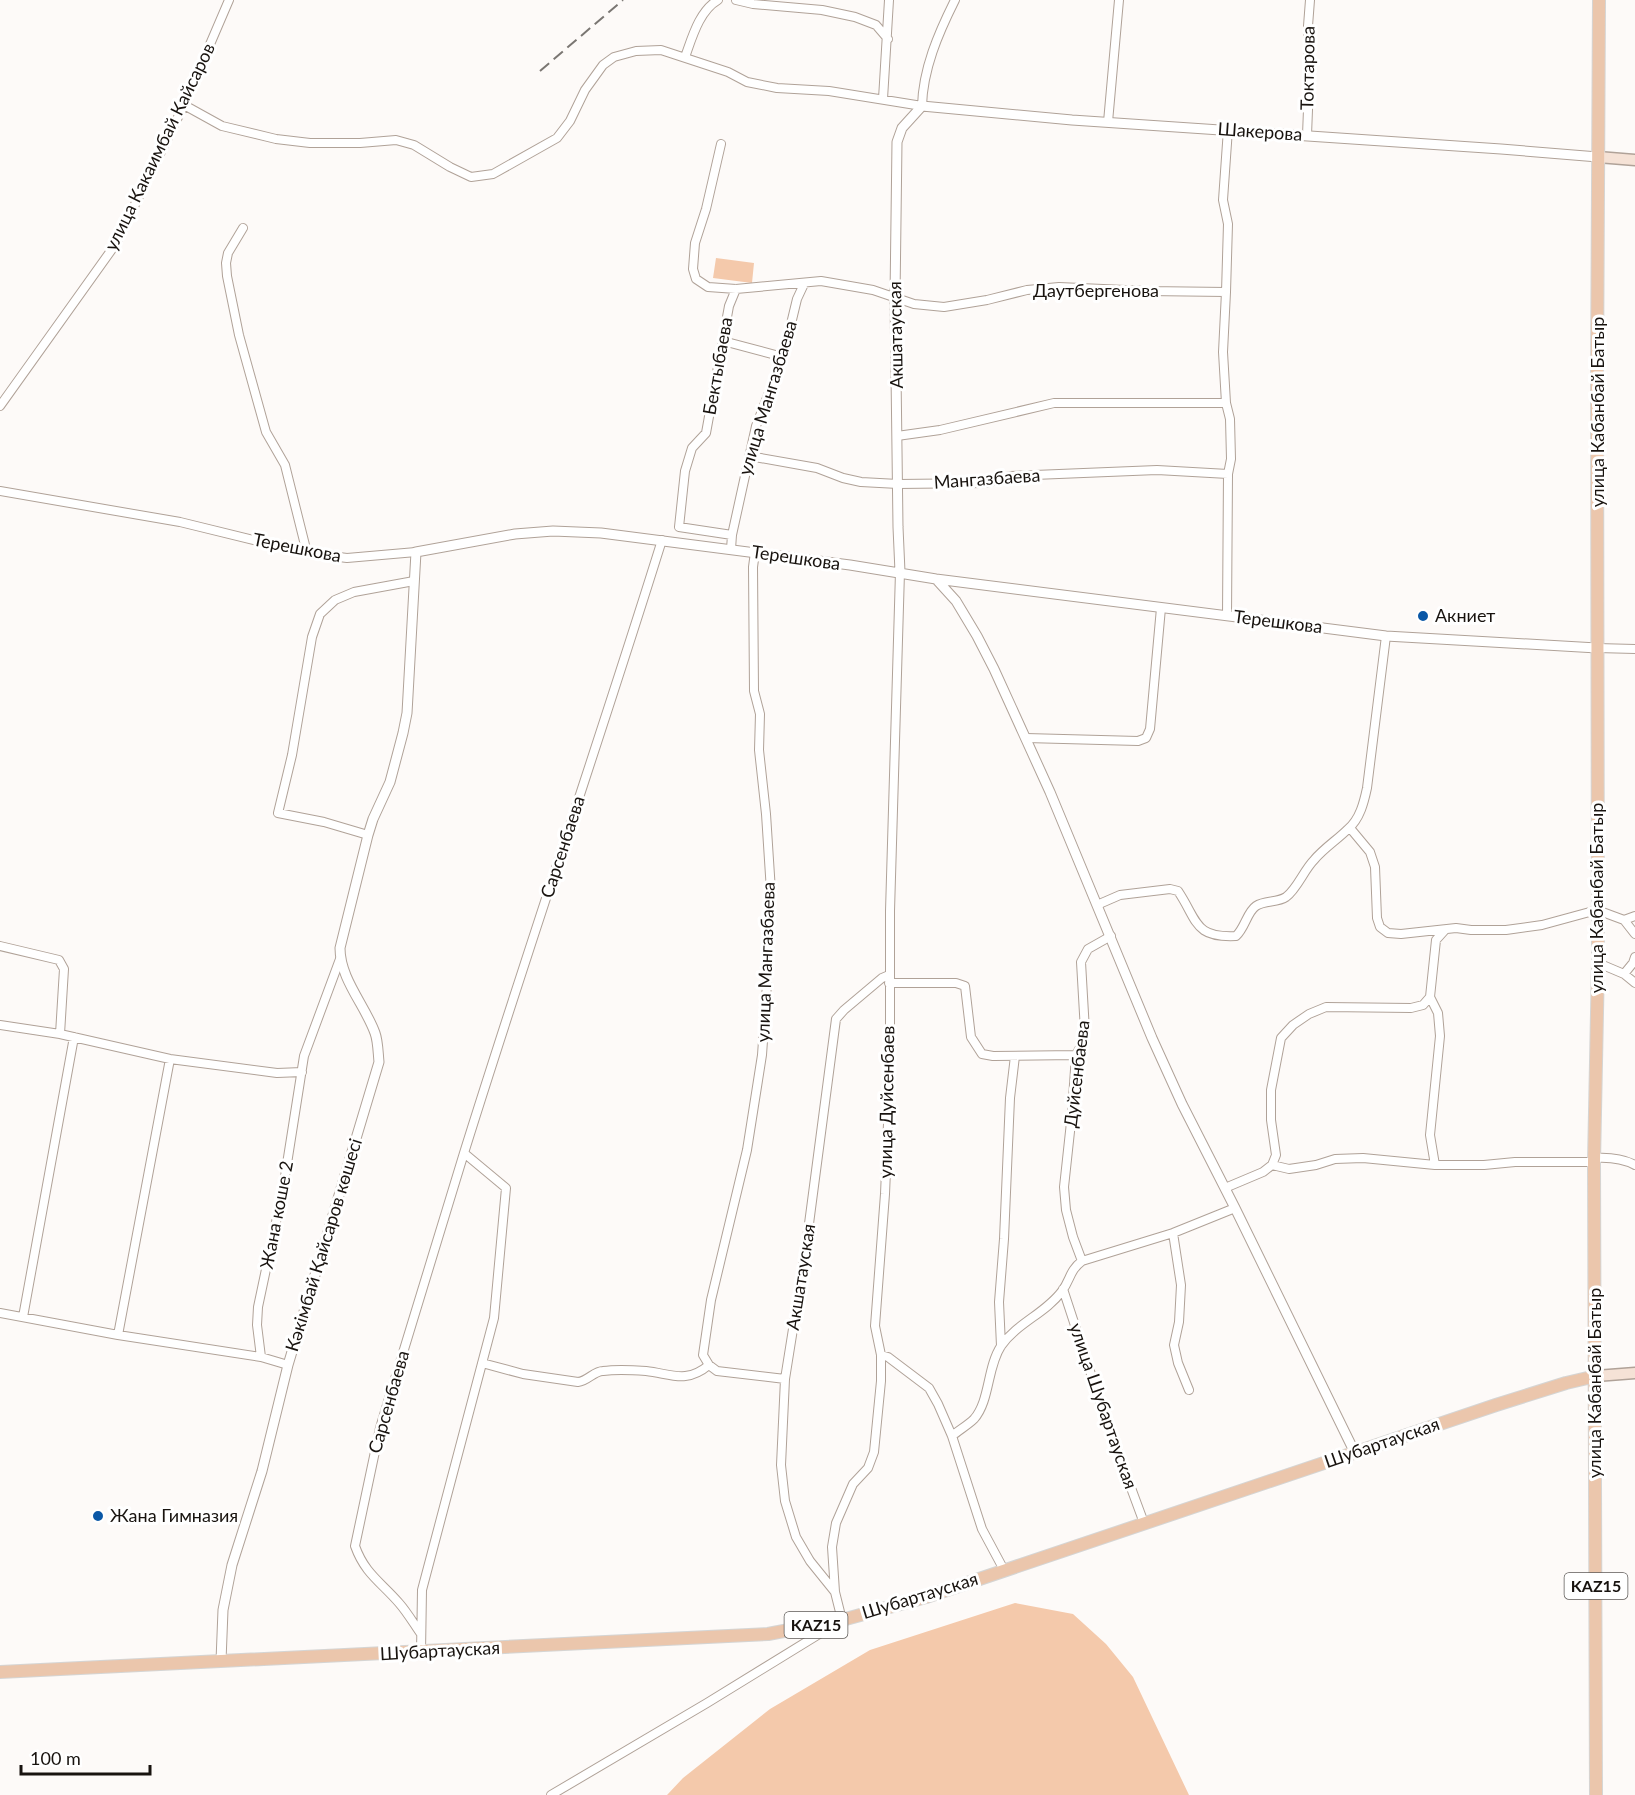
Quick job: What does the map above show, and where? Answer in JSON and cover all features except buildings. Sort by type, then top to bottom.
[{"type":"main road","name":"улица Кабанбай Батыр","points":[[1596,1795],[1594,1160],[1599,963],[1597,648],[1599,0]]},
{"type":"main road","points":[[1598,158],[1635,160]]},
{"type":"main road","points":[[1596,1376],[1635,1373]]},
{"type":"main road","name":"Шубартауская","points":[[0,1671],[768,1635],[842,1620],[926,1597],[1496,1405],[1596,1376]]},
{"type":"street","name":"улица Какаимбай Кайсаров","points":[[0,406],[115,246],[184,105],[230,0]]},
{"type":"street","points":[[685,57],[702,15],[711,4],[718,0]]},
{"type":"street","points":[[736,0],[753,4],[822,10],[855,17],[876,25],[888,39]]},
{"type":"street","points":[[883,99],[889,0]]},
{"type":"street","points":[[184,105],[222,126],[276,139],[310,143],[396,140],[414,145],[471,177],[493,174],[557,138],[570,122],[585,90],[603,65],[614,57],[636,51],[661,50],[728,72],[747,82],[777,88],[830,91],[922,106],[923,84],[936,42],[955,0]]},
{"type":"street","points":[[1108,122],[1119,0]]},
{"type":"street","name":"Токтарова","points":[[1306,135],[1310,0]]},
{"type":"street","name":"Шакерова","points":[[922,106],[1108,122],[1501,148],[1598,158]]},
{"type":"street","name":"Акшатауская","points":[[900,572],[895,297],[897,142],[902,128],[922,106]]},
{"type":"street","points":[[1227,616],[1228,474],[1231,459],[1230,419],[1226,403],[1223,352],[1228,224],[1223,200],[1228,129]]},
{"type":"street","name":"Даутбергенова","points":[[721,144],[706,209],[695,243],[693,269],[696,279],[708,287],[735,289],[821,281],[873,290],[914,304],[944,307],[1027,290],[1059,287],[1226,292]]},
{"type":"street","points":[[243,228],[228,253],[226,263],[235,316],[266,432],[285,465],[308,553]]},
{"type":"street","name":"улица Мангазбаева","points":[[731,549],[732,535],[756,426],[783,357],[797,299],[804,284]]},
{"type":"street","name":"Бектыбаева","points":[[732,535],[679,528],[685,471],[692,448],[706,433],[729,306],[735,289]]},
{"type":"street","points":[[723,340],[783,357]]},
{"type":"street","points":[[897,436],[940,430],[1054,403],[1226,403]]},
{"type":"street","name":"Мангазбаева","points":[[749,456],[817,468],[861,482],[897,484],[987,483],[1010,476],[1135,471],[1228,474]]},
{"type":"street","name":"Терешкова","points":[[0,491],[180,522],[308,553],[347,558],[416,552],[515,534],[553,531],[601,533],[755,552],[936,579],[1386,636],[1597,648]]},
{"type":"street","name":"Сарсенбаева","points":[[421,1634],[399,1603],[361,1562],[355,1546],[380,1428],[502,1030],[624,663],[662,540]]},
{"type":"street","points":[[340,959],[340,948],[368,835],[390,782],[404,733],[416,552]]},
{"type":"street","name":"улица Мангазбаева","points":[[709,1365],[703,1355],[711,1300],[747,1150],[762,1055],[767,984],[767,938],[771,891],[759,750],[760,714],[754,691],[753,567],[755,552]]},
{"type":"street","name":"улица Дуйсенбаев","points":[[842,1620],[835,1592],[832,1547],[836,1522],[853,1484],[868,1468],[874,1452],[878,1411],[881,1355],[875,1326],[885,1194],[890,1077],[889,979],[900,572]]},
{"type":"street","points":[[936,579],[956,601],[977,636],[1026,738],[1182,1104],[1355,1453]]},
{"type":"street","points":[[368,835],[324,822],[278,813],[292,756],[312,637],[320,614],[335,600],[354,592],[414,581]]},
{"type":"street","points":[[1026,738],[1138,741],[1146,738],[1150,729],[1161,608]]},
{"type":"street","points":[[1097,905],[1120,895],[1170,889],[1178,891],[1200,929],[1210,935],[1236,936],[1254,907],[1263,902],[1283,899],[1291,893],[1314,859],[1350,828],[1362,807],[1367,788],[1386,636]]},
{"type":"street","points":[[1597,648],[1635,649]]},
{"type":"street","points":[[1350,828],[1370,852],[1376,867],[1375,907],[1380,927],[1388,933],[1401,934],[1456,928],[1515,929],[1542,925],[1598,910],[1624,920],[1635,934]]},
{"type":"street","points":[[1624,920],[1635,916]]},
{"type":"street","points":[[1435,1165],[1430,1135],[1440,1036],[1438,1013],[1430,997],[1436,940],[1445,930]]},
{"type":"street","name":"Дуйсенбаева","points":[[1082,1261],[1066,1210],[1064,1187],[1076,1055],[1084,1040],[1085,1031],[1081,962],[1088,949],[1111,936]]},
{"type":"street","points":[[0,946],[59,960],[64,969],[60,1034]]},
{"type":"street","points":[[1624,974],[1635,957]]},
{"type":"street","name":"Жана коше 2","points":[[261,1357],[257,1325],[258,1307],[283,1189],[304,1056],[340,959]]},
{"type":"street","name":"Кәкімбай Қайсаров көшесі","points":[[220,1661],[223,1610],[232,1565],[262,1471],[288,1365],[379,1062],[376,1034],[340,959]]},
{"type":"street","points":[[1599,963],[1624,974],[1635,983]]},
{"type":"street","name":"Акшатауская","points":[[835,1592],[810,1561],[796,1537],[785,1501],[781,1465],[785,1379],[805,1254],[836,1019],[882,978],[889,979]]},
{"type":"street","points":[[889,979],[956,983],[964,986],[971,1037],[982,1054],[993,1056],[1076,1055]]},
{"type":"street","points":[[1225,1188],[1263,1172],[1272,1165],[1276,1155],[1270,1090],[1281,1038],[1293,1025],[1309,1014],[1326,1007],[1412,1008],[1423,1005],[1430,997]]},
{"type":"street","points":[[0,1025],[60,1034],[170,1059],[277,1073],[302,1072]]},
{"type":"street","points":[[23,1317],[74,1037]]},
{"type":"street","points":[[1002,1346],[999,1302],[1010,1098],[1015,1056]]},
{"type":"street","points":[[118,1335],[170,1059]]},
{"type":"street","points":[[421,1652],[422,1590],[494,1318],[506,1188],[464,1153]]},
{"type":"street","points":[[1272,1165],[1289,1169],[1316,1165],[1335,1159],[1363,1158],[1435,1165],[1484,1165],[1594,1160],[1608,1157],[1626,1160],[1635,1165]]},
{"type":"street","points":[[952,1436],[975,1418],[987,1392],[992,1366],[1002,1346],[1015,1332],[1052,1303],[1063,1289],[1073,1268],[1082,1261],[1173,1233],[1235,1208]]},
{"type":"street","points":[[1173,1233],[1181,1285],[1179,1322],[1174,1346],[1189,1390]]},
{"type":"street","name":"улица Шубартауская","points":[[1063,1289],[1107,1423],[1144,1523]]},
{"type":"street","points":[[0,1313],[118,1335],[261,1357],[288,1365]]},
{"type":"street","points":[[881,1355],[888,1357],[929,1388],[952,1436],[982,1529],[1004,1570]]},
{"type":"street","points":[[482,1363],[523,1374],[578,1382],[585,1381],[599,1371],[606,1370],[646,1371],[682,1378],[700,1372],[709,1365],[717,1371],[785,1379]]},
{"type":"street","points":[[551,1795],[842,1620]]},
{"type":"shaded area","points":[[716,258],[754,263],[752,283],[713,278]]},
{"type":"shaded area","points":[[1015,1603],[1073,1614],[1106,1644],[1133,1677],[1189,1795],[667,1795],[683,1778],[770,1709],[870,1650]]},
{"type":"railway","points":[[540,71],[623,0]]},
{"type":"place","name":"Акниет","points":[[1423,616]]},
{"type":"place","name":"Жана Гимназия","points":[[98,1516]]}]
